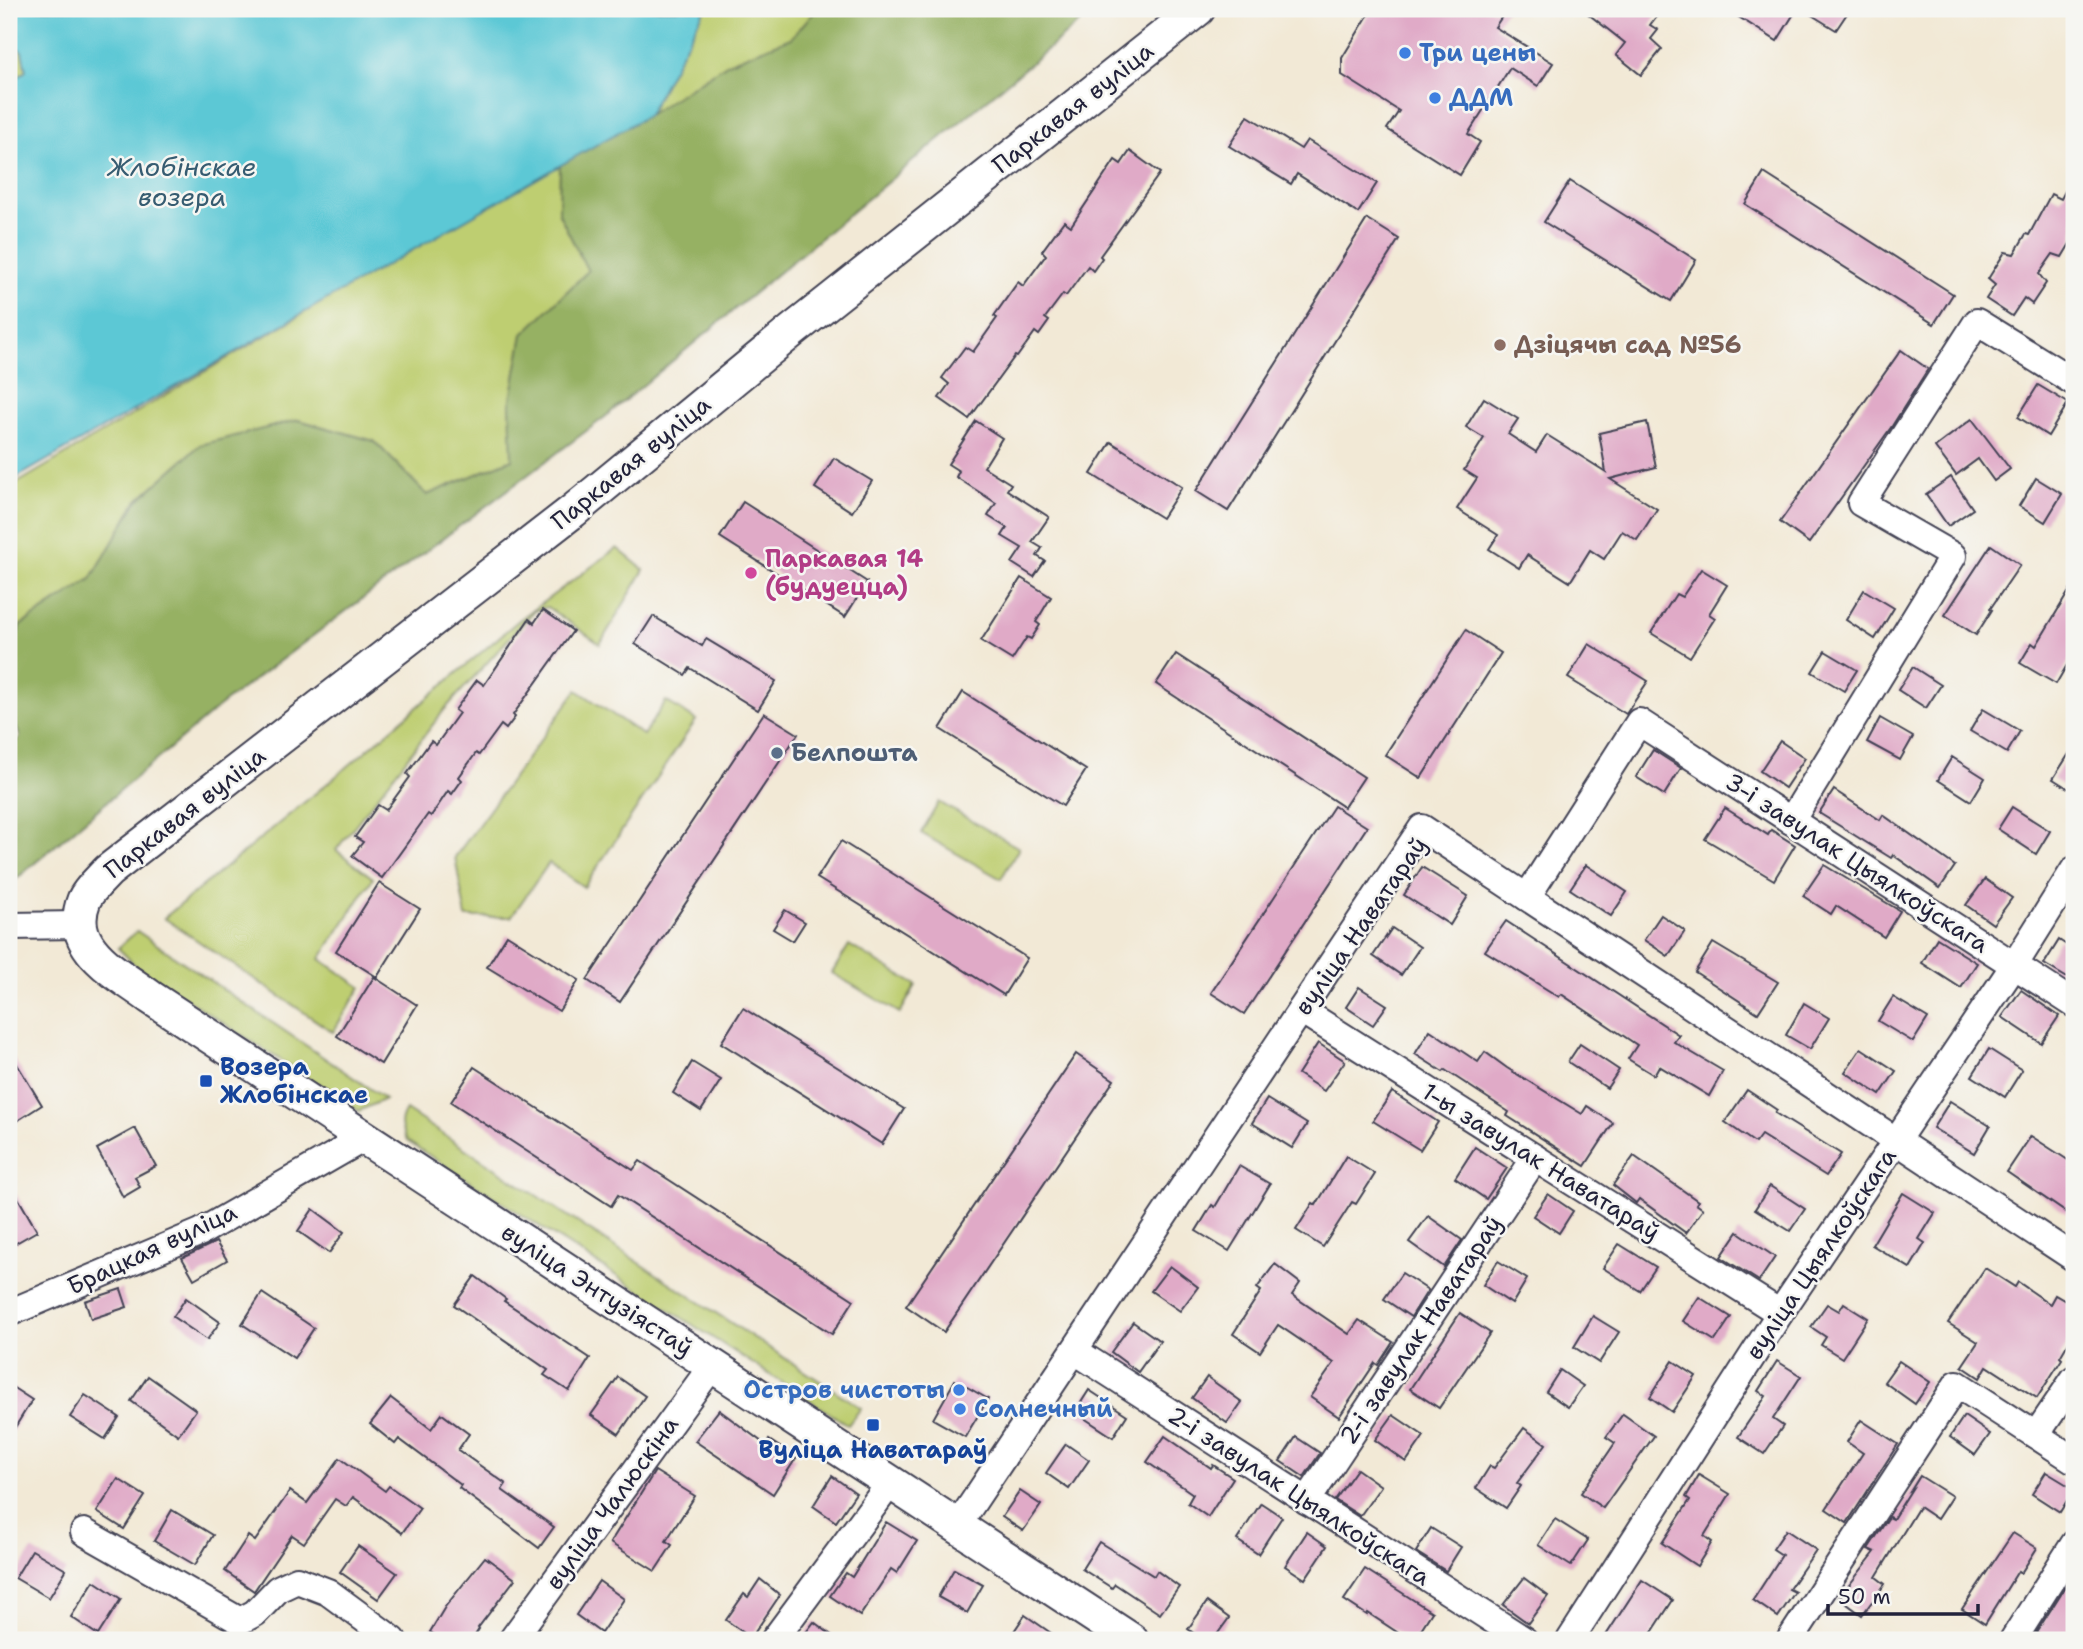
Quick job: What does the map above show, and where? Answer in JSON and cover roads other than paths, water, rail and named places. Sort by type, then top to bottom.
[{"type":"main road","name":"Паркавая вуліца","points":[[79,925],[84,898],[108,871],[573,511],[793,330],[1198,9]]},
{"type":"main road","name":"вуліца Энтузіястаў","points":[[79,925],[88,950],[150,997],[1131,1640]]},
{"type":"street","points":[[1791,821],[1953,556],[1861,503],[1977,323],[2074,382]]},
{"type":"street","name":"3-і завулак Цыялкоўскага","points":[[1527,897],[1639,722],[2074,1003]]},
{"type":"street","name":"вуліца Наватараў","points":[[958,1525],[1422,828],[2074,1258]]},
{"type":"street","name":"вуліца Цыялкоўскага","points":[[1570,1640],[1780,1313],[2015,964],[2074,870]]},
{"type":"street","points":[[9,926],[79,925]]},
{"type":"street","name":"1-ы завулак Наватараў","points":[[1301,1010],[1780,1313]]},
{"type":"street","name":"Брацкая вуліца","points":[[9,1313],[201,1233],[366,1137]]},
{"type":"street","name":"2-і завулак Наватараў","points":[[1307,1501],[1535,1158]]},
{"type":"street","name":"2-і завулак Цыялкоўскага","points":[[1075,1350],[1524,1640]]},
{"type":"street","name":"вуліца Чалюскіна","points":[[512,1640],[712,1366]]},
{"type":"street","points":[[2036,1435],[2074,1379]]},
{"type":"street","points":[[1790,1640],[1957,1384],[2074,1460]]},
{"type":"street","points":[[774,1640],[891,1482]]},
{"type":"street","points":[[85,1532],[240,1621],[255,1613],[278,1588],[297,1580],[328,1592],[393,1640]]},
{"type":"street","points":[[2013,1640],[2074,1544]]},
{"type":"water","name":"Жлобінскае возера","points":[[9,9],[705,9],[648,115],[9,482],[9,83],[26,71],[22,51],[9,42]]},
{"type":"place","name":"Три цены","points":[[1405,53]]},
{"type":"place","name":"ДДМ","points":[[1435,98]]},
{"type":"place","name":"Дзіцячы сад №56","points":[[1500,345]]},
{"type":"place","name":"Паркавая 14 (будуецца)","points":[[751,573]]},
{"type":"place","name":"Белпошта","points":[[777,753]]},
{"type":"place","name":"Возера Жлобінскае","points":[[206,1081]]},
{"type":"place","name":"Остров чистоты","points":[[959,1390]]},
{"type":"place","name":"Солнечный","points":[[960,1409]]},
{"type":"place","name":"Вуліца Наватараў","points":[[873,1425]]}]
